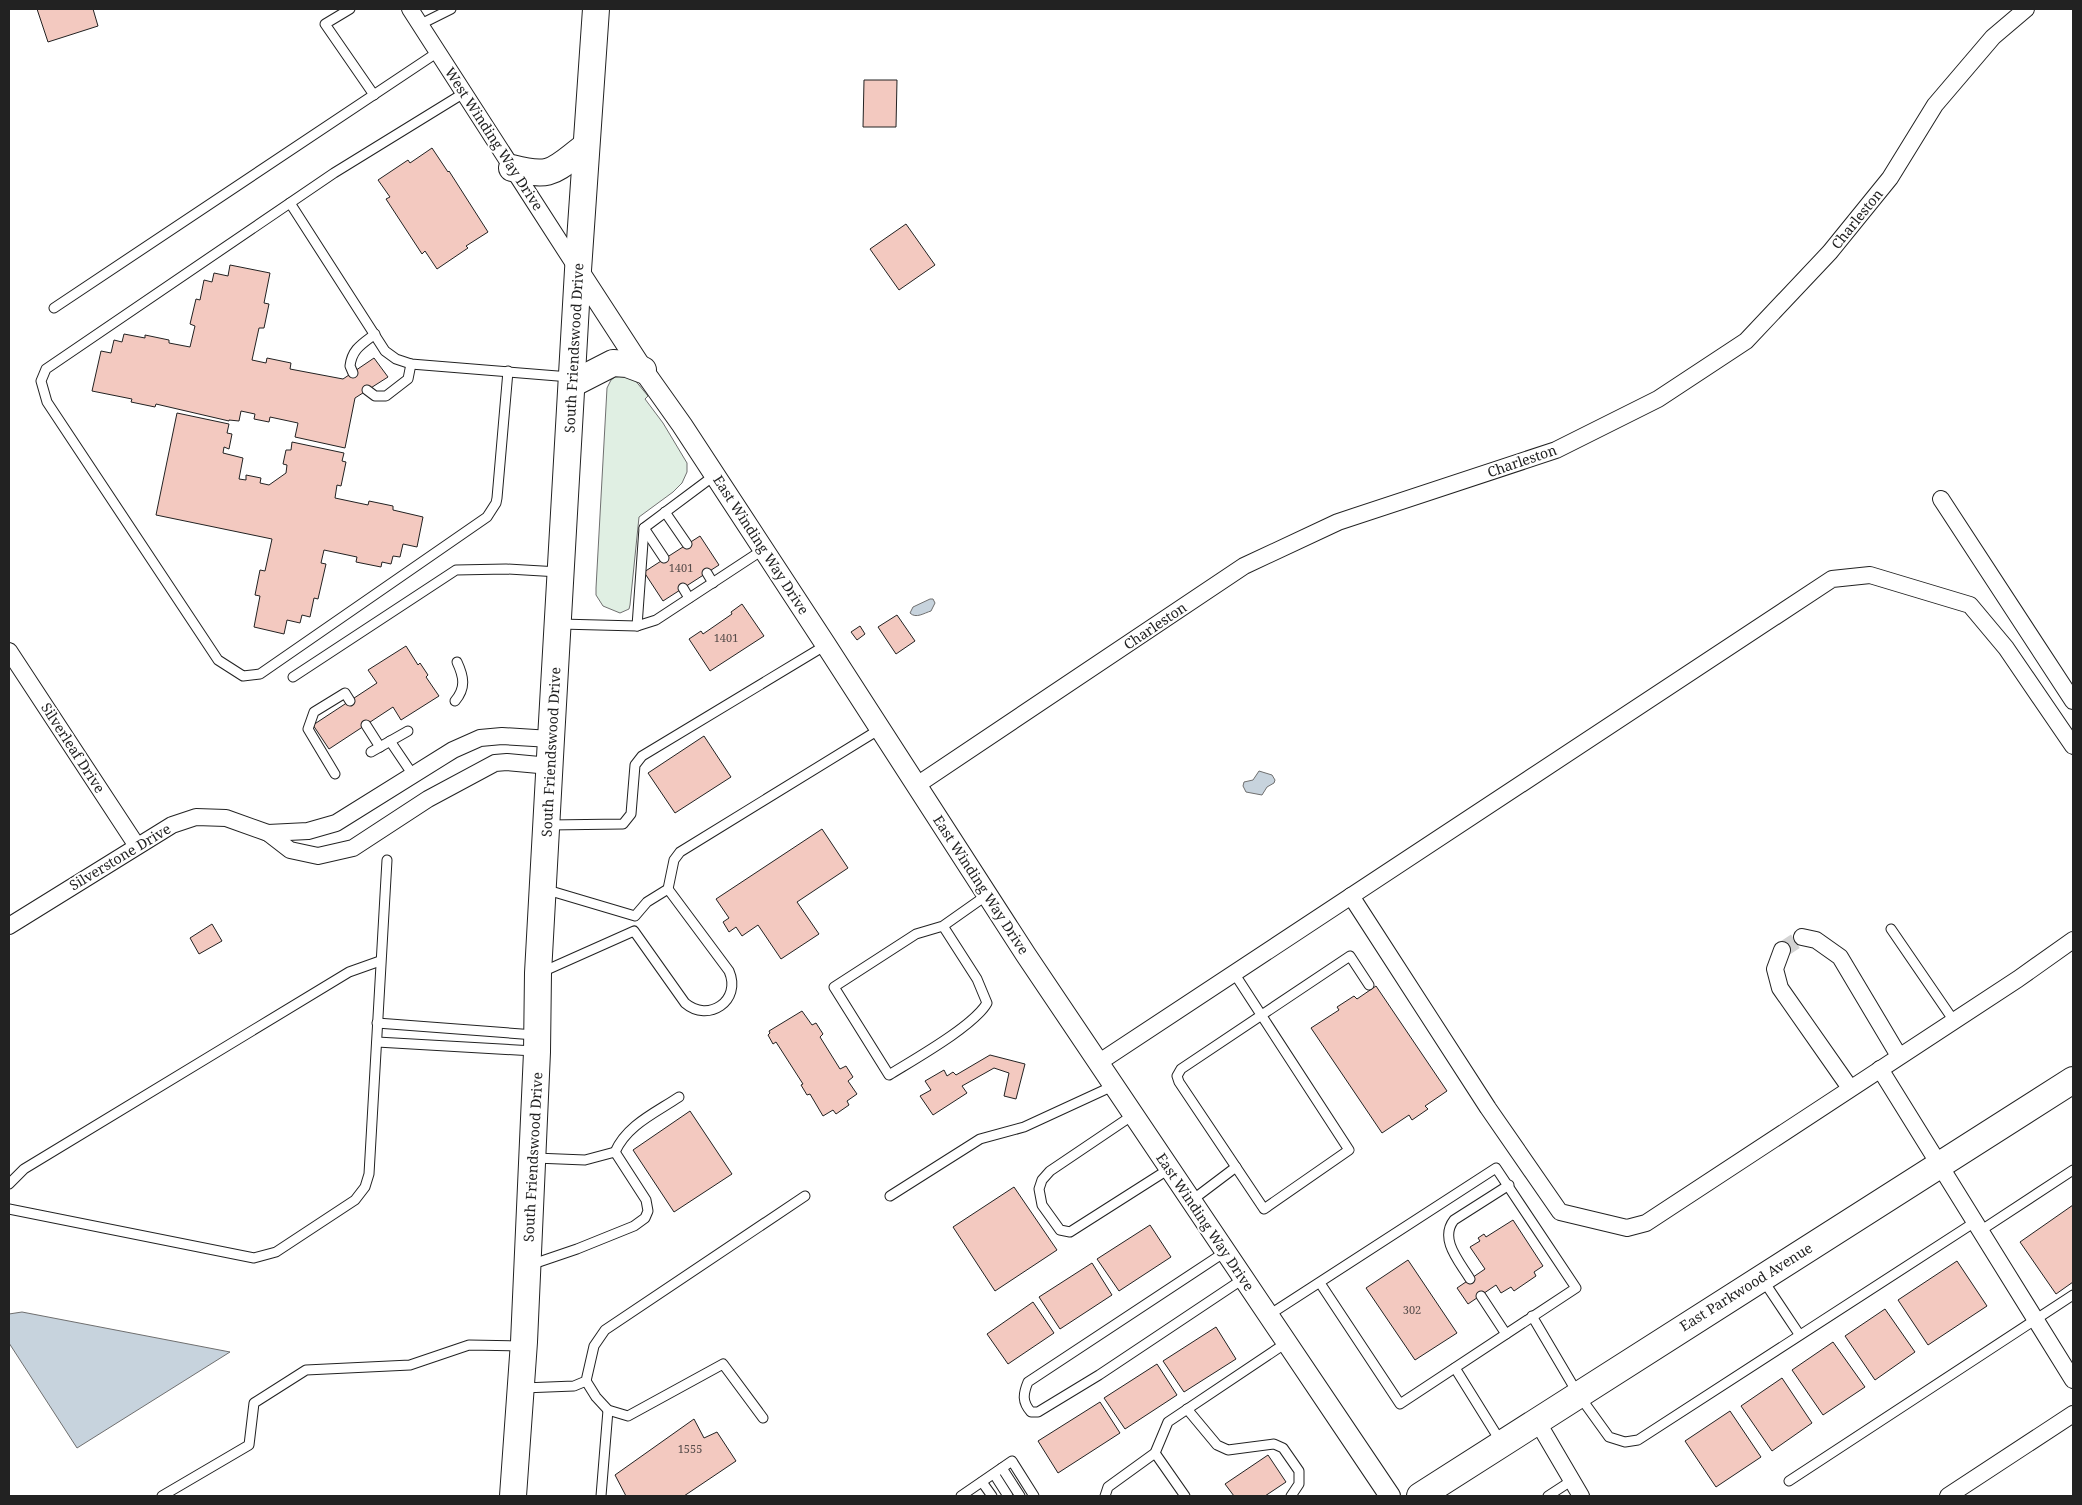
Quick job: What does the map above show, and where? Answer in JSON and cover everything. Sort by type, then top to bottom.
[{"type":"main road","name":"South Friendswood Drive","points":[[513,1496],[524,1346],[538,1043],[538,973],[551,739],[578,270],[596,9]]},
{"type":"main road","points":[[512,168],[532,174],[547,174],[586,146]]},
{"type":"main road","points":[[572,380],[613,363],[627,364],[643,370]]},
{"type":"main road","name":"East Parkwood Avenue","points":[[1420,1496],[2073,1080]]},
{"type":"street","name":"West Winding Way Drive","points":[[410,9],[578,270]]},
{"type":"street","name":"Charleston","points":[[917,786],[1244,566],[1338,522],[1556,450],[1658,399],[1746,341],[1830,252],[1890,178],[1935,104],[1993,38],[2026,9]]},
{"type":"street","name":"East Winding Way Drive","points":[[578,270],[643,370],[682,424],[1113,1086],[1390,1496]]},
{"type":"street","points":[[1941,499],[2073,701]]},
{"type":"street","points":[[1098,1063],[1832,579],[1870,575],[1970,605],[2006,648],[2073,746]]},
{"type":"street","name":"Silverleaf Drive","points":[[9,650],[137,846]]},
{"type":"street","name":"Silverstone Drive","points":[[268,833],[308,831],[336,823],[453,750],[480,738],[502,736],[551,739]]},
{"type":"street","name":"Silverstone Drive","points":[[9,926],[172,825],[196,816],[226,818],[268,833],[290,850],[318,856],[353,848],[428,799],[495,763],[507,762],[550,766]]},
{"type":"street","points":[[413,775],[428,799]]},
{"type":"street","points":[[1350,896],[1488,1108],[1560,1212],[1627,1228],[1646,1223],[2073,940]]},
{"type":"street","points":[[1802,937],[1816,940],[1840,957],[1899,1056]]},
{"type":"street","points":[[1782,950],[1775,969],[1780,988],[1850,1088]]},
{"type":"street","points":[[1880,1069],[2073,1380]]},
{"type":"street","points":[[1948,1496],[2073,1414]]},
{"type":"street","points":[[1537,1420],[1581,1496]]},
{"type":"lane","points":[[350,9],[325,24],[374,95]]},
{"type":"lane","points":[[421,24],[451,9]]},
{"type":"lane","points":[[54,308],[438,52]]},
{"type":"lane","points":[[464,93],[334,173],[46,369],[41,381],[47,402],[218,660],[243,676],[260,674],[487,517],[496,504],[497,498],[508,371]]},
{"type":"lane","points":[[290,203],[385,351],[396,359],[411,364],[508,371],[572,380]]},
{"type":"lane","points":[[353,372],[350,366],[352,354],[357,347],[375,334]]},
{"type":"lane","points":[[367,390],[375,396],[386,396],[408,379],[411,364]]},
{"type":"lane","points":[[637,626],[644,528],[715,475]]},
{"type":"lane","points":[[665,512],[687,544]]},
{"type":"lane","points":[[644,528],[664,558]]},
{"type":"lane","points":[[558,624],[637,626],[656,620],[764,550]]},
{"type":"lane","points":[[293,677],[456,570],[506,569],[561,572]]},
{"type":"lane","points":[[707,573],[713,583]]},
{"type":"lane","points":[[683,588],[690,598]]},
{"type":"lane","points":[[547,825],[623,824],[631,814],[634,765],[642,756],[826,645]]},
{"type":"lane","points":[[455,701],[461,694],[464,684],[458,662]]},
{"type":"lane","points":[[335,774],[308,729],[314,712],[345,693],[350,701]]},
{"type":"lane","points":[[366,725],[380,748]]},
{"type":"lane","points":[[668,889],[733,979],[732,992],[727,1001],[714,1009],[705,1010],[690,1007],[685,1003],[634,931],[635,916],[647,902],[668,889],[674,860],[680,852],[880,729]]},
{"type":"lane","points":[[371,752],[408,731]]},
{"type":"lane","points":[[390,741],[413,775]]},
{"type":"lane","points":[[9,1209],[254,1258],[276,1252],[355,1200],[365,1187],[369,1174],[387,860]]},
{"type":"lane","points":[[544,889],[635,916]]},
{"type":"lane","points":[[943,926],[977,979],[987,1003],[984,1009],[970,1022],[889,1075],[834,987],[916,934],[943,926],[987,894]]},
{"type":"lane","points":[[1891,930],[1954,1020]]},
{"type":"lane","points":[[538,973],[634,931]]},
{"type":"lane","points":[[1234,973],[1262,1016],[1350,1150],[1264,1209],[1179,1082],[1177,1076],[1181,1069],[1262,1016],[1350,956],[1369,985]]},
{"type":"lane","points":[[9,1184],[24,1169],[341,977],[380,961]]},
{"type":"lane","points":[[377,1023],[538,1043]]},
{"type":"lane","points":[[377,1042],[538,1043]]},
{"type":"lane","points":[[890,1196],[980,1139],[1024,1128],[1113,1086]]},
{"type":"lane","points":[[616,1152],[630,1129],[679,1097]]},
{"type":"lane","points":[[1133,1115],[1046,1175],[1039,1189],[1042,1205],[1060,1230],[1070,1232],[1170,1169]]},
{"type":"lane","points":[[532,1158],[585,1160],[616,1152]]},
{"type":"lane","points":[[527,1266],[586,1246],[634,1226],[645,1218],[648,1211],[646,1200],[616,1152]]},
{"type":"lane","points":[[1191,1201],[1236,1168]]},
{"type":"lane","points":[[1268,1316],[1320,1282],[1408,1226],[1496,1168],[1576,1288],[1400,1404],[1320,1282]]},
{"type":"lane","points":[[1532,1316],[1578,1394],[1609,1437],[1625,1442],[1638,1440],[1798,1334],[2073,1170]]},
{"type":"lane","points":[[1470,1278],[1451,1246],[1447,1236],[1448,1228],[1454,1220],[1508,1186]]},
{"type":"lane","points":[[762,1418],[722,1364],[628,1416],[608,1410],[596,1397],[586,1381],[594,1346],[605,1330],[805,1196]]},
{"type":"lane","points":[[1225,1252],[1028,1382],[1023,1393],[1026,1406],[1031,1412],[1038,1412],[1099,1376],[1243,1279]]},
{"type":"lane","points":[[1762,1277],[1798,1334]]},
{"type":"lane","points":[[1481,1296],[1506,1334]]},
{"type":"lane","points":[[1789,1481],[2073,1296]]},
{"type":"lane","points":[[1105,1496],[1108,1487],[1155,1453],[1168,1422],[1286,1343]]},
{"type":"lane","points":[[162,1496],[249,1445],[254,1403],[306,1370],[410,1365],[469,1345],[524,1346]]},
{"type":"lane","points":[[1455,1368],[1502,1443]]},
{"type":"lane","points":[[521,1388],[574,1386],[586,1381]]},
{"type":"lane","points":[[1187,1409],[1216,1446],[1228,1450],[1274,1444],[1283,1448],[1299,1471],[1299,1484],[1290,1496]]},
{"type":"lane","points":[[601,1496],[608,1410]]},
{"type":"lane","points":[[1155,1453],[1185,1496]]},
{"type":"lane","points":[[961,1496],[1012,1461],[1034,1496]]},
{"type":"lane","points":[[1002,1468],[1020,1496]]},
{"type":"lane","points":[[994,1474],[1008,1496]]},
{"type":"lane","points":[[1548,1496],[1571,1481]]},
{"type":"lane","points":[[982,1482],[992,1496]]},
{"type":"green space","points":[[619,374],[634,379],[648,396],[645,399],[663,423],[687,463],[687,472],[682,483],[639,517],[630,605],[629,609],[620,613],[603,606],[596,595],[607,388],[611,380]]},
{"type":"shaded area","points":[[933,599],[935,603],[931,611],[917,616],[910,613],[913,607]]},
{"type":"shaded area","points":[[1259,771],[1272,775],[1275,780],[1274,783],[1267,787],[1262,795],[1246,792],[1243,786],[1244,782],[1253,780]]},
{"type":"shaded area","points":[[22,1312],[230,1352],[77,1448],[9,1343],[9,1314]]},
{"type":"building","points":[[37,9],[93,9],[98,26],[48,42]]},
{"type":"building","points":[[864,80],[897,80],[896,127],[863,127]]},
{"type":"building","points":[[432,148],[488,232],[466,246],[468,248],[437,269],[425,251],[422,254],[386,199],[390,197],[378,180],[408,160],[410,163]]},
{"type":"building","points":[[906,224],[935,265],[899,290],[870,249]]},
{"type":"building","points":[[230,265],[270,273],[264,303],[269,304],[264,328],[259,328],[252,360],[266,363],[267,358],[291,363],[290,369],[343,379],[374,358],[388,377],[355,398],[345,448],[295,437],[298,423],[270,417],[269,422],[254,419],[255,414],[241,411],[239,421],[229,421],[156,404],[155,407],[131,402],[132,399],[92,391],[101,351],[111,353],[114,340],[122,342],[124,334],[145,338],[145,335],[169,340],[169,343],[190,347],[195,326],[190,324],[196,299],[200,300],[204,280],[212,282],[214,273],[228,276]]},
{"type":"building","points":[[177,413],[229,424],[227,433],[232,434],[229,449],[224,447],[223,453],[243,458],[239,479],[246,480],[246,475],[261,478],[260,483],[269,485],[286,473],[287,465],[283,464],[286,450],[291,450],[292,442],[344,453],[342,461],[346,462],[341,486],[337,485],[335,498],[368,505],[369,501],[393,506],[393,510],[423,517],[417,547],[403,544],[400,557],[393,556],[391,564],[382,562],[381,567],[356,562],[357,557],[324,550],[321,563],[326,564],[318,599],[314,598],[310,617],[302,615],[300,623],[287,620],[284,634],[254,627],[260,596],[255,595],[260,570],[265,571],[272,539],[156,515]]},
{"type":"building","points":[[700,536],[719,565],[663,601],[644,572]]},
{"type":"building","points":[[742,604],[764,636],[710,671],[689,639],[701,631],[703,634],[732,614],[731,612]]},
{"type":"building","points":[[897,615],[915,641],[896,654],[878,627]]},
{"type":"building","points":[[860,626],[865,634],[857,640],[851,632]]},
{"type":"building","points":[[406,646],[418,665],[420,663],[428,675],[426,677],[439,696],[401,720],[393,707],[329,749],[313,725],[377,683],[368,670]]},
{"type":"building","points":[[704,736],[731,777],[675,813],[648,773]]},
{"type":"building","points":[[822,829],[848,868],[797,902],[819,934],[781,959],[758,925],[742,936],[736,927],[729,932],[723,922],[729,918],[716,899]]},
{"type":"building","points":[[212,924],[222,941],[199,954],[190,938]]},
{"type":"building","points":[[1376,986],[1447,1091],[1425,1106],[1428,1109],[1412,1120],[1409,1115],[1382,1133],[1311,1028],[1339,1010],[1337,1007],[1354,996],[1357,999]]},
{"type":"building","points":[[802,1011],[812,1025],[816,1023],[823,1034],[820,1037],[840,1069],[846,1066],[853,1077],[848,1081],[857,1094],[847,1101],[849,1105],[836,1114],[833,1110],[823,1116],[810,1094],[807,1095],[801,1085],[803,1084],[776,1042],[773,1044],[768,1035],[769,1031]]},
{"type":"building","points":[[990,1055],[1025,1064],[1016,1099],[1004,1096],[1009,1073],[994,1068],[962,1086],[967,1093],[933,1115],[920,1096],[931,1090],[925,1081],[944,1070],[947,1076],[953,1072],[956,1075]]},
{"type":"building","points":[[690,1111],[732,1174],[674,1212],[633,1150]]},
{"type":"building","points":[[1014,1187],[1057,1250],[995,1291],[953,1227]]},
{"type":"building","points":[[2073,1205],[2073,1282],[2056,1294],[2020,1242]]},
{"type":"building","points":[[1513,1220],[1543,1266],[1534,1272],[1536,1276],[1514,1291],[1511,1287],[1501,1293],[1496,1285],[1468,1304],[1457,1288],[1485,1269],[1470,1247],[1480,1241],[1478,1238],[1484,1234],[1486,1237]]},
{"type":"building","points":[[1150,1225],[1171,1257],[1119,1291],[1097,1259]]},
{"type":"building","points":[[1408,1260],[1457,1333],[1415,1360],[1366,1288]]},
{"type":"building","points":[[1957,1261],[1987,1306],[1928,1345],[1898,1300]]},
{"type":"building","points":[[1092,1263],[1112,1295],[1060,1329],[1039,1297]]},
{"type":"building","points":[[1033,1302],[1054,1333],[1008,1364],[987,1334]]},
{"type":"building","points":[[1885,1309],[1915,1352],[1875,1380],[1845,1336]]},
{"type":"building","points":[[1216,1327],[1236,1359],[1184,1392],[1163,1361]]},
{"type":"building","points":[[1833,1342],[1865,1387],[1823,1415],[1792,1370]]},
{"type":"building","points":[[1157,1364],[1177,1395],[1125,1429],[1104,1398]]},
{"type":"building","points":[[1782,1378],[1812,1423],[1772,1451],[1741,1406]]},
{"type":"building","points":[[1100,1402],[1120,1433],[1058,1473],[1038,1441]]},
{"type":"building","points":[[1730,1411],[1761,1457],[1716,1487],[1685,1441]]},
{"type":"building","points":[[694,1419],[704,1438],[717,1432],[736,1461],[684,1496],[626,1496],[615,1475]]},
{"type":"building","points":[[1268,1455],[1286,1482],[1265,1496],[1234,1496],[1225,1484]]},
{"type":"tunnel","points":[[1782,950],[1802,937]]}]
